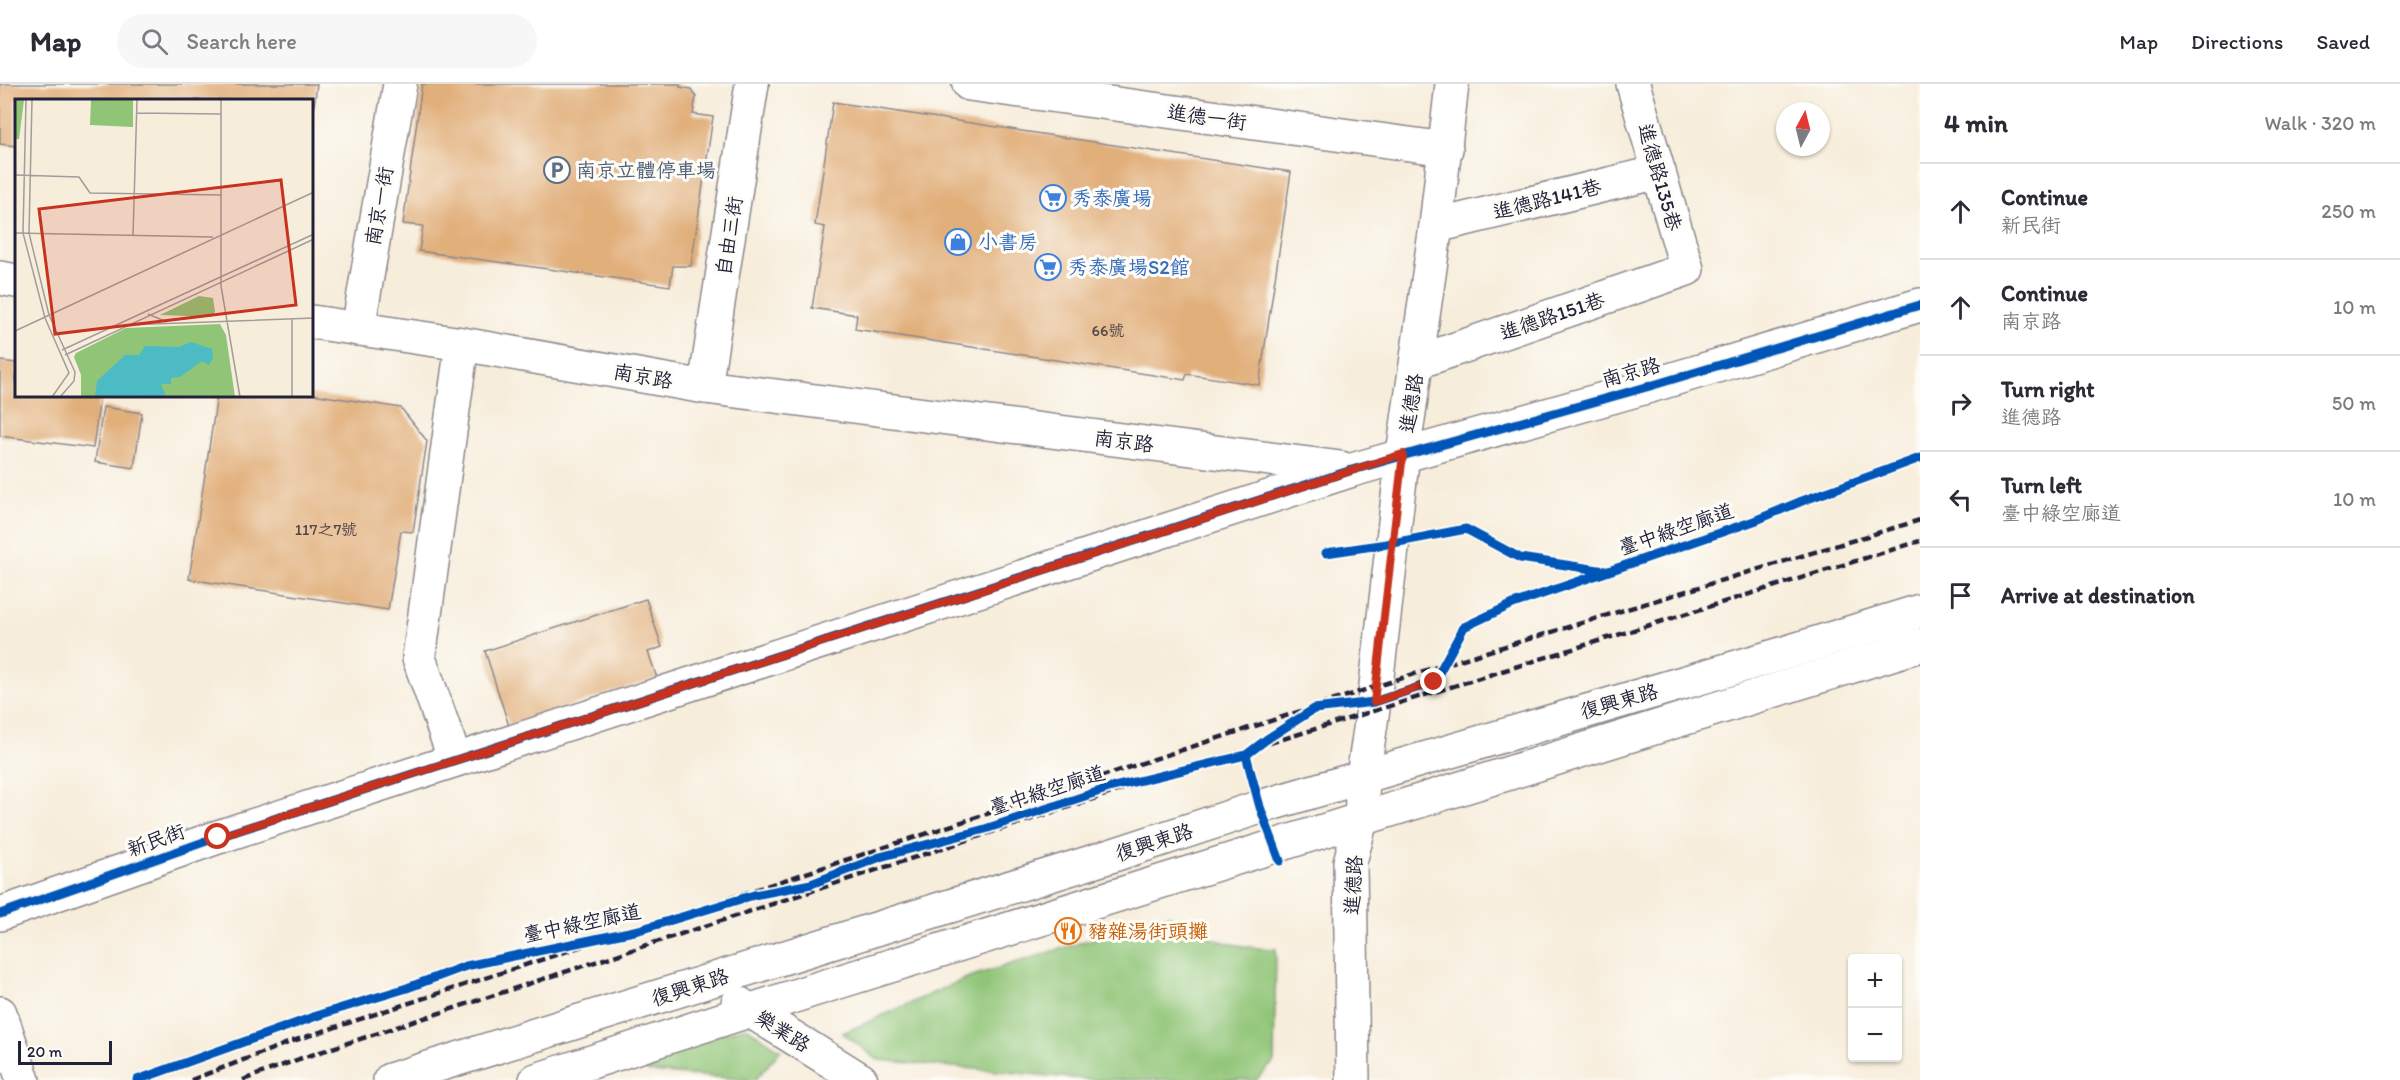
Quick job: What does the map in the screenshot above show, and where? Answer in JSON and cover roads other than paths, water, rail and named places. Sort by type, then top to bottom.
[{"type":"street","name":"南京一街","points":[[358,329],[400,84]]},
{"type":"street","name":"自由三街","points":[[705,387],[752,84]]},
{"type":"street","name":"進德一街","points":[[969,84],[1446,149]]},
{"type":"street","name":"進德路","points":[[1353,1080],[1350,862],[1361,820],[1363,777],[1403,454],[1418,362],[1446,149],[1452,84]]},
{"type":"street","name":"進德路135巷","points":[[1633,84],[1687,269]]},
{"type":"street","name":"進德路141巷","points":[[1436,226],[1659,172]]},
{"type":"street","name":"進德路151巷","points":[[1418,362],[1687,269]]},
{"type":"street","points":[[0,278],[15,280]]},
{"type":"street","name":"南京路","points":[[314,322],[462,344],[705,387],[1352,470],[1650,386],[1920,305]]},
{"type":"street","points":[[455,760],[419,658],[462,344]]},
{"type":"street","name":"新民街","points":[[0,914],[218,837],[1352,470]]},
{"type":"street","name":"復興東路","points":[[390,1080],[1251,810],[1920,611]]},
{"type":"street","name":"復興東路","points":[[541,1078],[749,1010],[1920,645]]},
{"type":"street","name":"樂業路","points":[[704,983],[861,1080]]},
{"type":"street","points":[[0,1013],[23,1080]]},
{"type":"street","points":[[541,1078],[583,1080]]},
{"type":"railway","points":[[191,1080],[293,1041],[1417,673],[1920,520]]},
{"type":"railway","points":[[243,1080],[299,1059],[1145,782],[1920,541]]},
{"type":"place","name":"南京立體停車場","points":[[557,170]]},
{"type":"place","name":"秀泰廣場","points":[[1053,198]]},
{"type":"place","name":"小書房","points":[[958,242]]},
{"type":"place","name":"秀泰廣場S2館","points":[[1048,267]]},
{"type":"place","name":"豬雜湯街頭攤","points":[[1068,931]]}]
